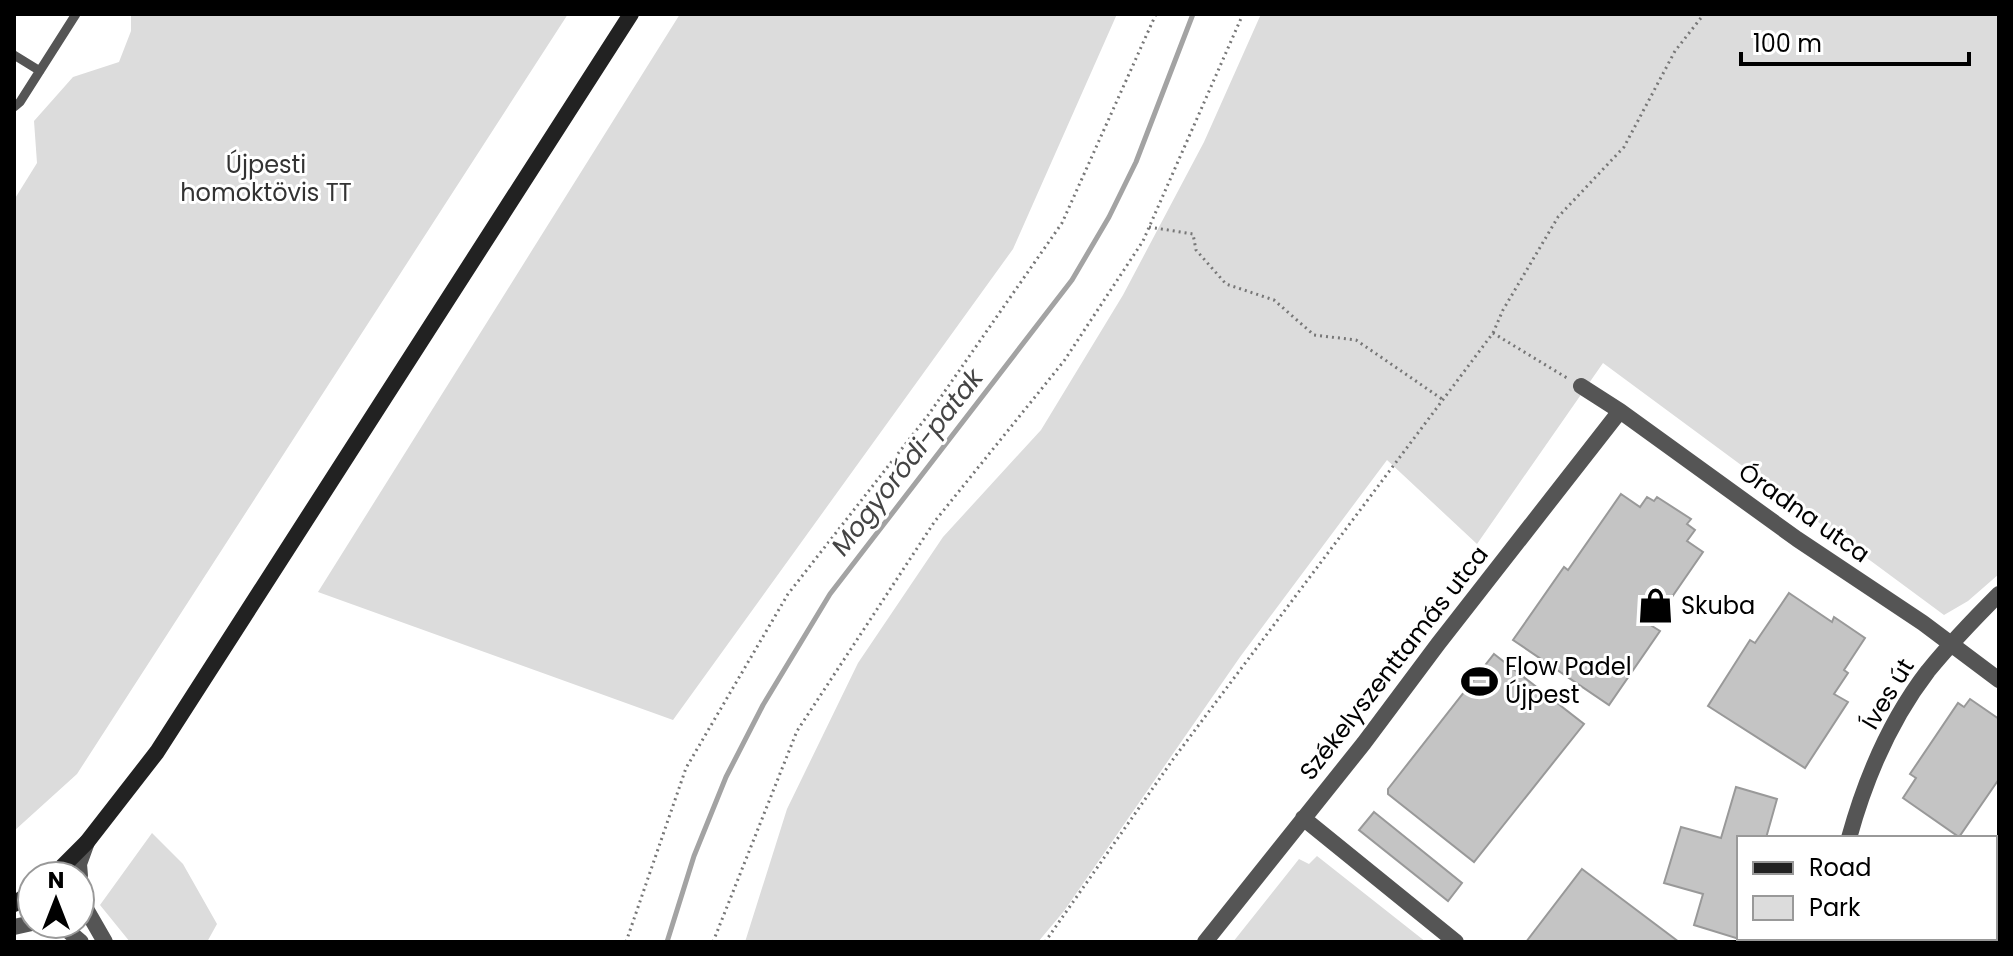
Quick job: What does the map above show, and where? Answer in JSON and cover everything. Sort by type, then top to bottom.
[{"type":"main road","points":[[69,860],[136,782],[157,752],[631,14]]},
{"type":"street","name":"Óradna utca","points":[[1581,386],[1999,680]]},
{"type":"street","name":"Székelyszenttamás utca","points":[[1205,942],[1364,743],[1620,411]]},
{"type":"street","name":"Íves út","points":[[1850,836],[1870,775],[1926,674],[1999,594]]},
{"type":"street","points":[[1303,818],[1456,942]]},
{"type":"street","points":[[80,860],[87,842]]},
{"type":"lane","points":[[14,107],[76,14]]},
{"type":"lane","points":[[14,55],[40,71]]},
{"type":"path","points":[[626,942],[686,768],[788,594],[929,414],[1062,223],[1156,14]]},
{"type":"path","points":[[713,942],[797,731],[935,521],[1064,361],[1143,241],[1243,14]]},
{"type":"path","points":[[1045,942],[1174,758],[1493,333],[1503,310],[1558,217],[1624,147],[1675,51],[1704,14]]},
{"type":"path","points":[[1149,227],[1193,234],[1196,250],[1226,284],[1274,300],[1314,335],[1356,340],[1442,400]]},
{"type":"path","points":[[1493,333],[1581,386]]},
{"type":"green space","name":"Újpesti homoktövis TT","points":[[131,14],[568,14],[77,774],[14,831],[14,200],[37,163],[34,121],[73,77],[119,62],[131,31]]},
{"type":"green space","points":[[680,14],[1117,14],[1013,249],[673,720],[318,592]]},
{"type":"green space","points":[[1261,14],[1999,14],[1999,574],[1968,601],[1944,615],[1603,363],[1477,544],[1387,460],[1240,657],[1064,911],[1038,942],[745,942],[787,809],[858,663],[943,537],[1041,430],[1123,295],[1204,142]]},
{"type":"green space","points":[[152,833],[183,864],[217,924],[207,942],[130,942],[100,905]]},
{"type":"green space","points":[[1317,856],[1426,942],[1233,942],[1299,859],[1309,864]]},
{"type":"building","points":[[1621,494],[1640,507],[1647,497],[1654,501],[1657,497],[1691,519],[1687,524],[1695,530],[1687,541],[1703,552],[1652,626],[1660,631],[1609,705],[1513,640],[1564,567],[1568,570]]},
{"type":"building","points":[[1789,593],[1832,622],[1834,617],[1865,638],[1844,670],[1848,673],[1834,694],[1848,702],[1805,768],[1708,706],[1750,640],[1755,643]]},
{"type":"building","points":[[1494,654],[1584,724],[1474,862],[1388,794],[1388,789]]},
{"type":"building","points":[[1970,699],[1999,719],[1999,779],[1958,836],[1903,798],[1916,778],[1910,774],[1958,703],[1964,707]]},
{"type":"building","points":[[1736,787],[1777,799],[1767,836],[1737,836],[1737,938],[1694,925],[1703,894],[1664,883],[1681,827],[1721,838]]},
{"type":"building","points":[[1374,812],[1462,883],[1448,901],[1359,830]]},
{"type":"building","points":[[1582,869],[1679,942],[1526,942]]},
{"type":"waterway","name":"Mogyoródi-patak","points":[[667,942],[694,856],[726,777],[763,705],[830,594],[1072,280],[1109,217],[1136,162],[1193,14]]},
{"type":"place","name":"Skuba","points":[[1655,606]]},
{"type":"place","name":"Flow Padel Újpest","points":[[1479,681]]}]
